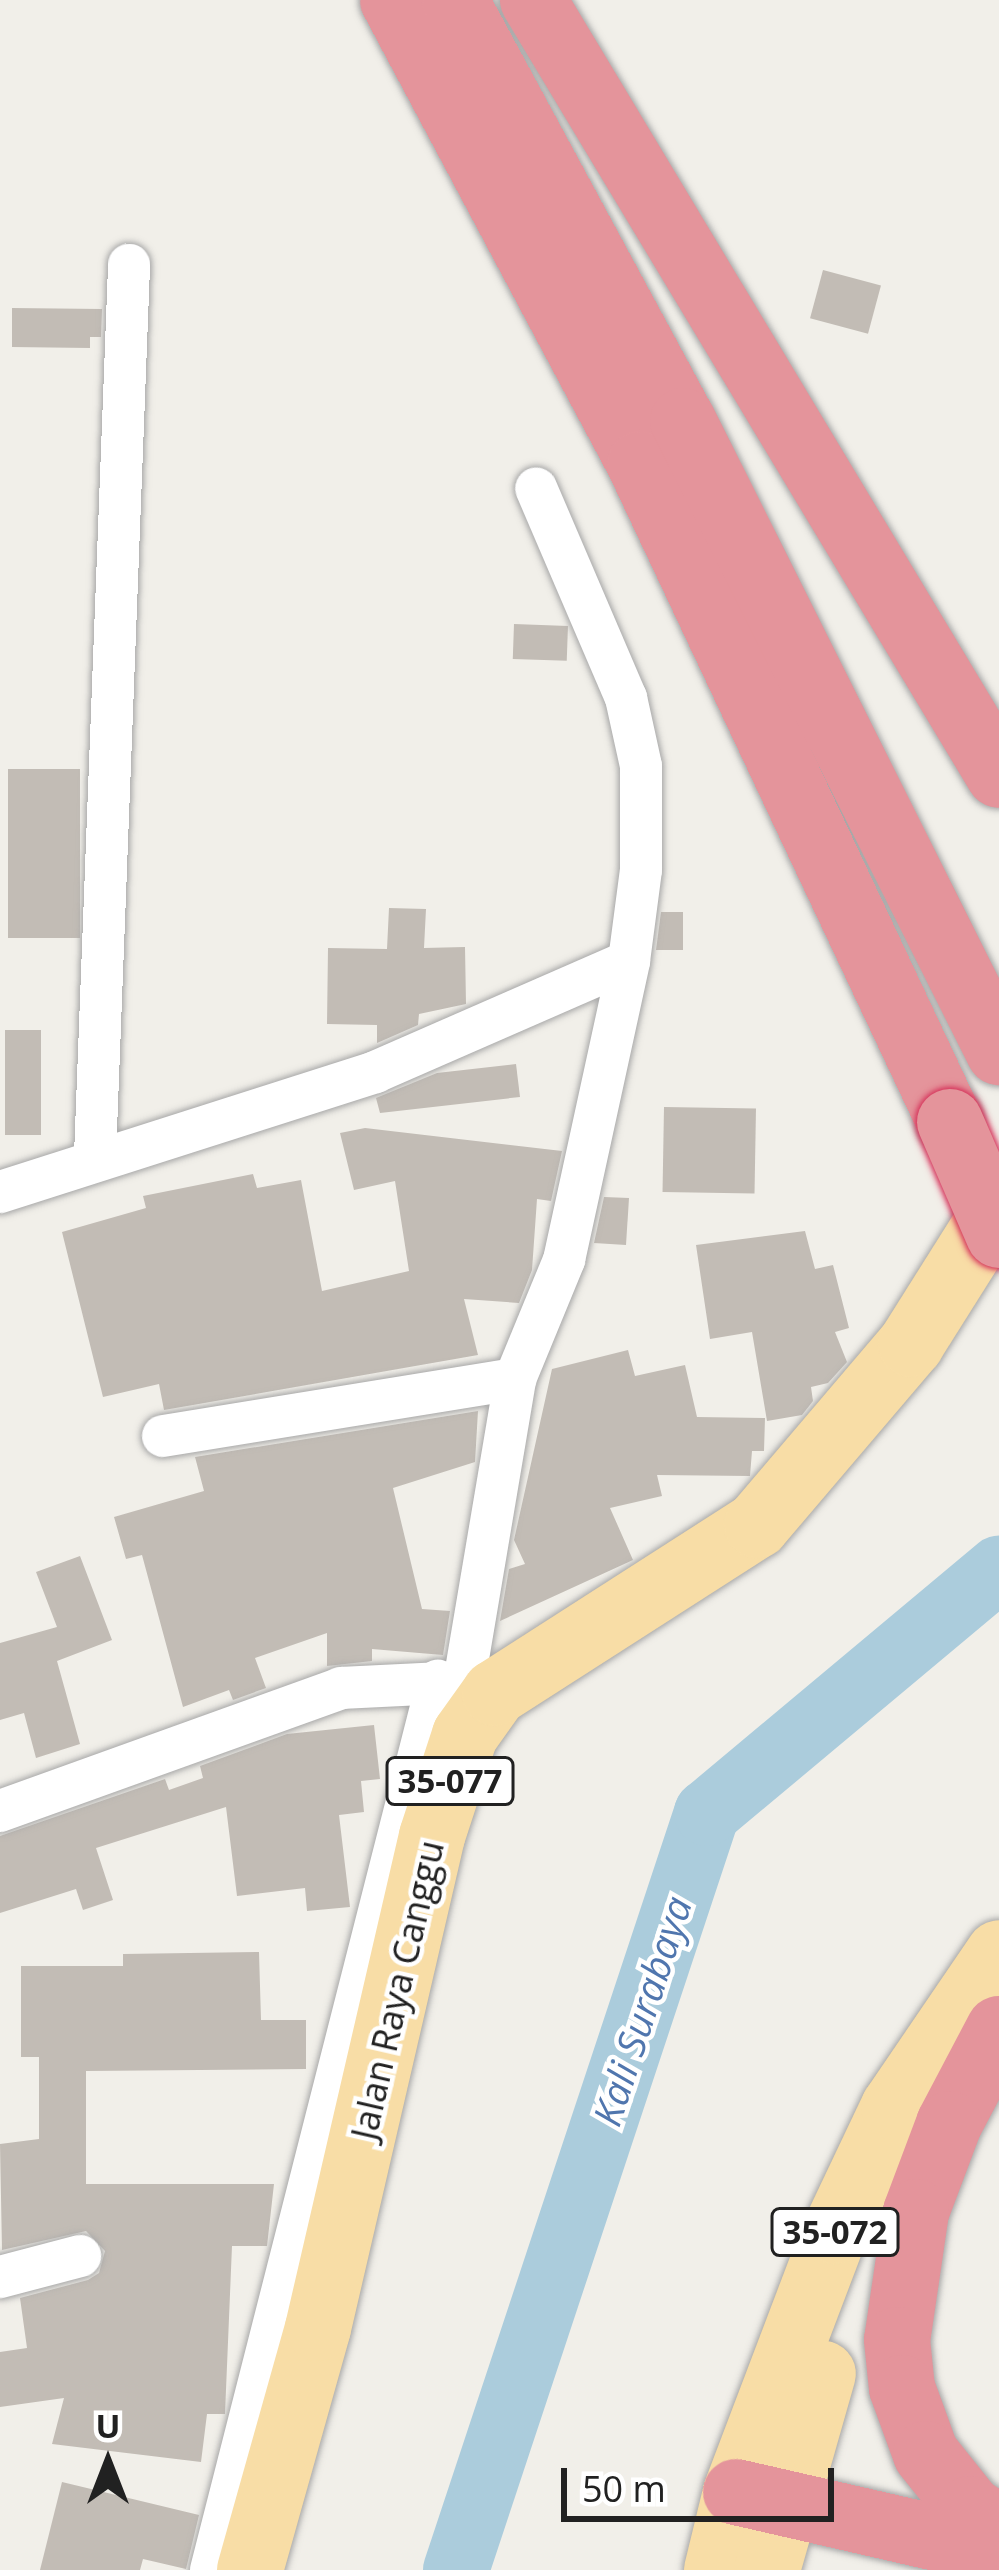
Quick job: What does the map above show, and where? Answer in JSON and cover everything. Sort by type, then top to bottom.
[{"type":"highway","points":[[393,0],[640,464],[999,1235]]},
{"type":"highway","points":[[455,0],[683,421],[992,1036]]},
{"type":"highway","points":[[532,0],[999,775]]},
{"type":"highway","points":[[990,1991],[916,2212],[897,2340],[902,2389],[926,2454],[970,2509],[999,2528]]},
{"type":"highway","points":[[760,2498],[999,2552]]},
{"type":"main road","name":"Jalan Raya Canggu","points":[[250,2570],[318,2328],[432,1836],[465,1735],[466,1685],[757,1525],[911,1344],[999,1204]]},
{"type":"main road","name":"35-072","points":[[717,2570],[760,2498],[835,2231],[894,2107],[990,1991]]},
{"type":"main road","name":"35-072","points":[[760,2498],[767,2570]]},
{"type":"street","points":[[94,1156],[129,265]]},
{"type":"street","points":[[211,2570],[466,1685],[515,1378],[564,1260],[629,961],[641,870],[641,766],[626,698],[536,488]]},
{"type":"street","points":[[0,1192],[94,1156],[375,1072],[629,961]]},
{"type":"street","points":[[163,1436],[515,1378]]},
{"type":"street","points":[[0,1811],[341,1688],[466,1685]]},
{"type":"street","points":[[0,2278],[80,2256]]},
{"type":"building","points":[[823,270],[881,286],[868,334],[810,318]]},
{"type":"building","points":[[12,308],[102,309],[101,337],[90,337],[90,348],[12,347]]},
{"type":"building","points":[[514,624],[568,626],[567,661],[513,659]]},
{"type":"building","points":[[8,769],[80,769],[80,938],[8,938]]},
{"type":"building","points":[[389,908],[426,909],[424,948],[465,947],[466,1004],[419,1014],[418,1025],[377,1043],[377,1025],[327,1024],[328,948],[387,949]]},
{"type":"building","points":[[661,912],[683,912],[683,950],[656,950]]},
{"type":"building","points":[[5,1030],[41,1030],[41,1135],[5,1135]]},
{"type":"building","points":[[516,1064],[520,1097],[380,1113],[376,1098],[437,1073]]},
{"type":"building","points":[[664,1107],[756,1109],[755,1194],[663,1192]]},
{"type":"building","points":[[365,1128],[562,1151],[551,1201],[537,1199],[532,1270],[519,1303],[464,1299],[478,1355],[164,1410],[159,1384],[103,1397],[62,1232],[146,1208],[143,1196],[253,1174],[257,1188],[301,1180],[322,1291],[409,1271],[395,1181],[354,1190],[340,1133]]},
{"type":"building","points":[[604,1197],[629,1198],[626,1245],[594,1243]]},
{"type":"building","points":[[805,1231],[815,1269],[833,1265],[849,1328],[835,1332],[847,1362],[828,1383],[811,1387],[813,1401],[802,1415],[767,1421],[752,1332],[710,1339],[696,1245]]},
{"type":"building","points":[[628,1350],[635,1376],[685,1365],[697,1417],[765,1418],[764,1451],[752,1451],[750,1476],[657,1475],[662,1496],[610,1508],[633,1560],[500,1621],[509,1569],[525,1564],[514,1540],[552,1369]]},
{"type":"building","points":[[478,1411],[475,1462],[393,1488],[422,1609],[450,1611],[443,1655],[372,1649],[372,1661],[327,1666],[327,1633],[255,1658],[266,1688],[233,1700],[229,1690],[183,1707],[142,1555],[126,1559],[114,1517],[204,1491],[195,1457]]},
{"type":"building","points":[[80,1556],[112,1640],[57,1661],[80,1744],[36,1758],[24,1713],[0,1720],[0,1643],[57,1627],[36,1572]]},
{"type":"building","points":[[374,1725],[380,1779],[361,1781],[364,1812],[339,1815],[350,1907],[307,1911],[305,1888],[237,1896],[226,1807],[96,1848],[113,1900],[83,1910],[76,1889],[0,1913],[0,1836],[165,1779],[169,1790],[203,1778],[200,1766],[287,1734]]},
{"type":"building","points":[[259,1952],[261,2020],[306,2020],[306,2069],[86,2071],[86,2184],[274,2184],[267,2246],[232,2246],[225,2414],[207,2414],[201,2462],[52,2444],[64,2398],[0,2407],[0,2352],[27,2348],[20,2298],[88,2280],[99,2273],[105,2251],[86,2231],[2,2250],[0,2144],[39,2139],[39,2057],[21,2057],[21,1966],[123,1966],[123,1954]]},
{"type":"building","points":[[62,2482],[199,2515],[186,2569],[143,2559],[140,2570],[40,2570]]},
{"type":"waterway","name":"Kali Surabaya","points":[[456,2570],[707,1813],[999,1569]]}]
